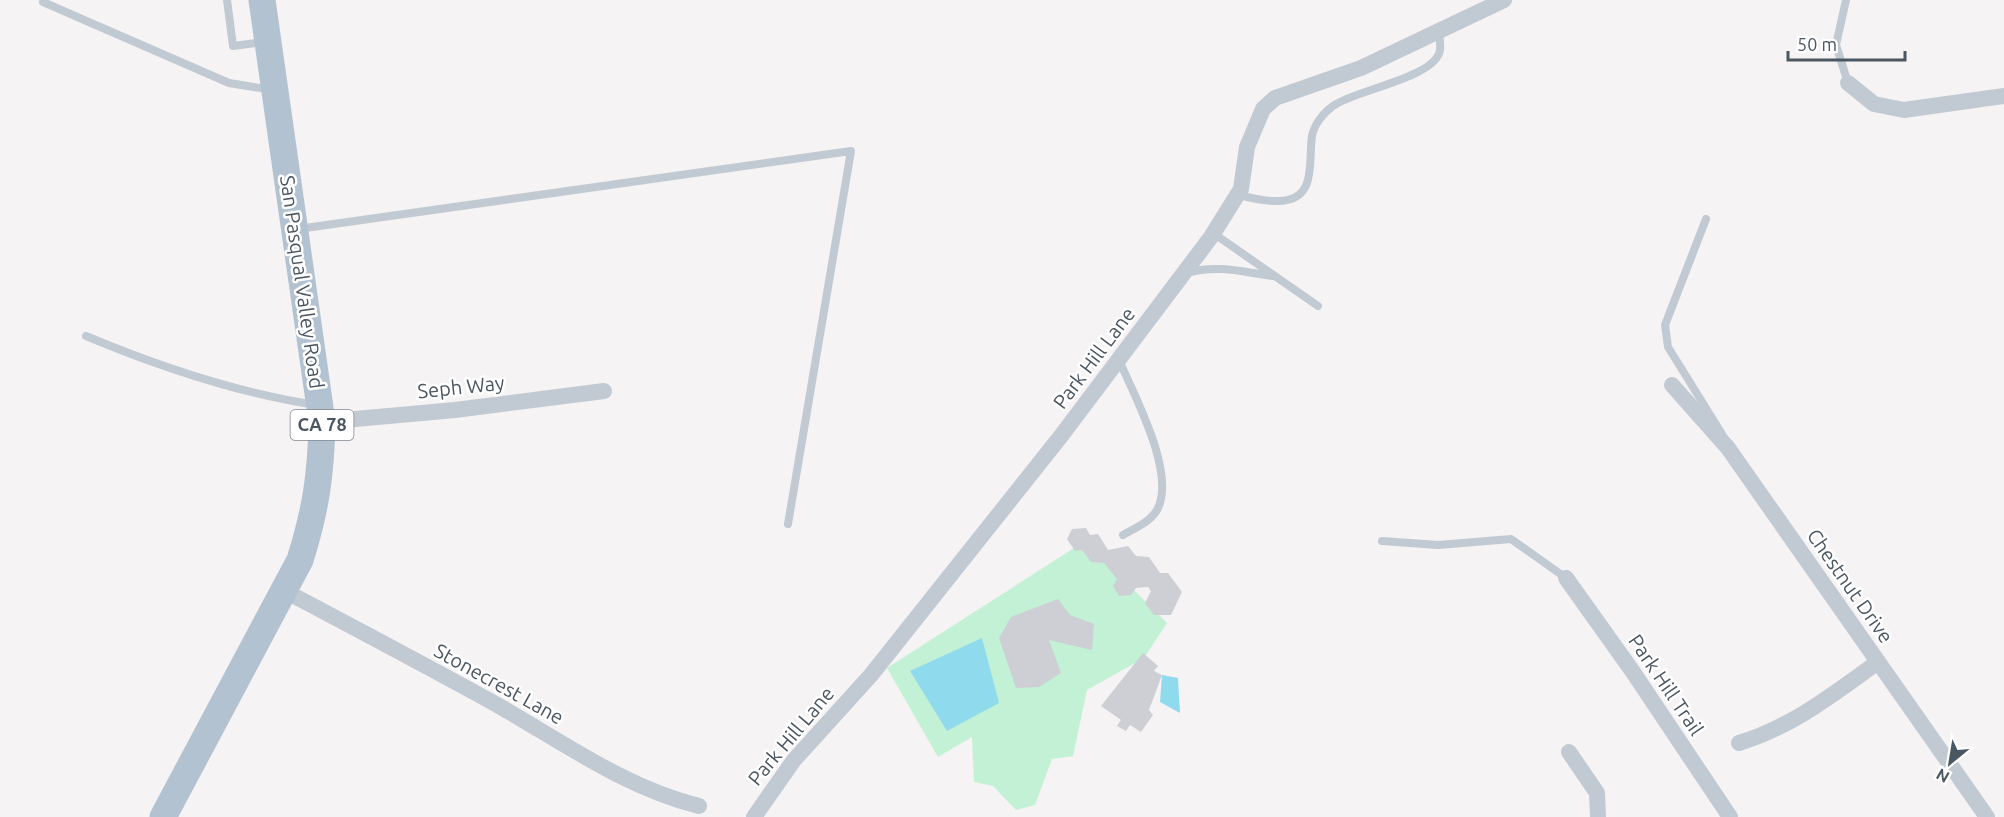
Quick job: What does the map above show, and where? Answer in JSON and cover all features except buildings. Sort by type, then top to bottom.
[{"type":"main road","name":"San Pasqual Valley Road","points":[[163,817],[300,560],[314,516],[321,473],[321,414],[262,0]]},
{"type":"street","name":"Park Hill Lane","points":[[754,817],[795,760],[871,675],[1061,436],[1213,233],[1238,195],[1245,175],[1247,147],[1263,109],[1275,98],[1360,68],[1504,0]]},
{"type":"street","points":[[1848,83],[1874,104],[1904,110],[2004,96]]},
{"type":"street","name":"Chestnut Drive","points":[[1672,385],[1728,448],[1987,817]]},
{"type":"street","name":"Seph Way","points":[[321,414],[454,410],[604,391]]},
{"type":"street","name":"Park Hill Trail","points":[[1566,578],[1633,672],[1730,817]]},
{"type":"street","name":"Stonecrest Lane","points":[[283,590],[492,703],[628,782],[665,798],[699,806]]},
{"type":"street","points":[[1739,743],[1768,734],[1795,720],[1878,662]]},
{"type":"street","points":[[1569,752],[1597,793],[1598,817]]},
{"type":"lane","points":[[227,0],[233,46],[269,42]]},
{"type":"lane","points":[[1846,0],[1836,45],[1848,83]]},
{"type":"lane","points":[[43,2],[229,82],[276,91]]},
{"type":"lane","points":[[1238,195],[1281,202],[1302,190],[1311,176],[1313,134],[1323,115],[1334,105],[1413,74],[1434,62],[1440,51],[1439,31]]},
{"type":"lane","points":[[294,229],[851,151],[789,524]]},
{"type":"lane","points":[[1706,219],[1665,325],[1668,347],[1718,424],[1728,448]]},
{"type":"lane","points":[[1213,233],[1318,306]]},
{"type":"lane","points":[[1183,274],[1199,269],[1227,269],[1276,276]]},
{"type":"lane","points":[[86,336],[141,359],[321,414]]},
{"type":"lane","points":[[1119,360],[1154,446],[1162,482],[1156,511],[1151,518],[1124,535]]},
{"type":"lane","points":[[1382,541],[1438,545],[1511,538],[1566,578]]},
{"type":"green space","points":[[1085,541],[1167,623],[1144,658],[1087,690],[1073,756],[1052,759],[1035,805],[1016,810],[993,786],[974,782],[972,737],[938,757],[887,668]]},
{"type":"water","points":[[982,638],[999,703],[947,731],[910,671]]},
{"type":"water","points":[[1162,675],[1178,678],[1180,713],[1160,702]]}]
